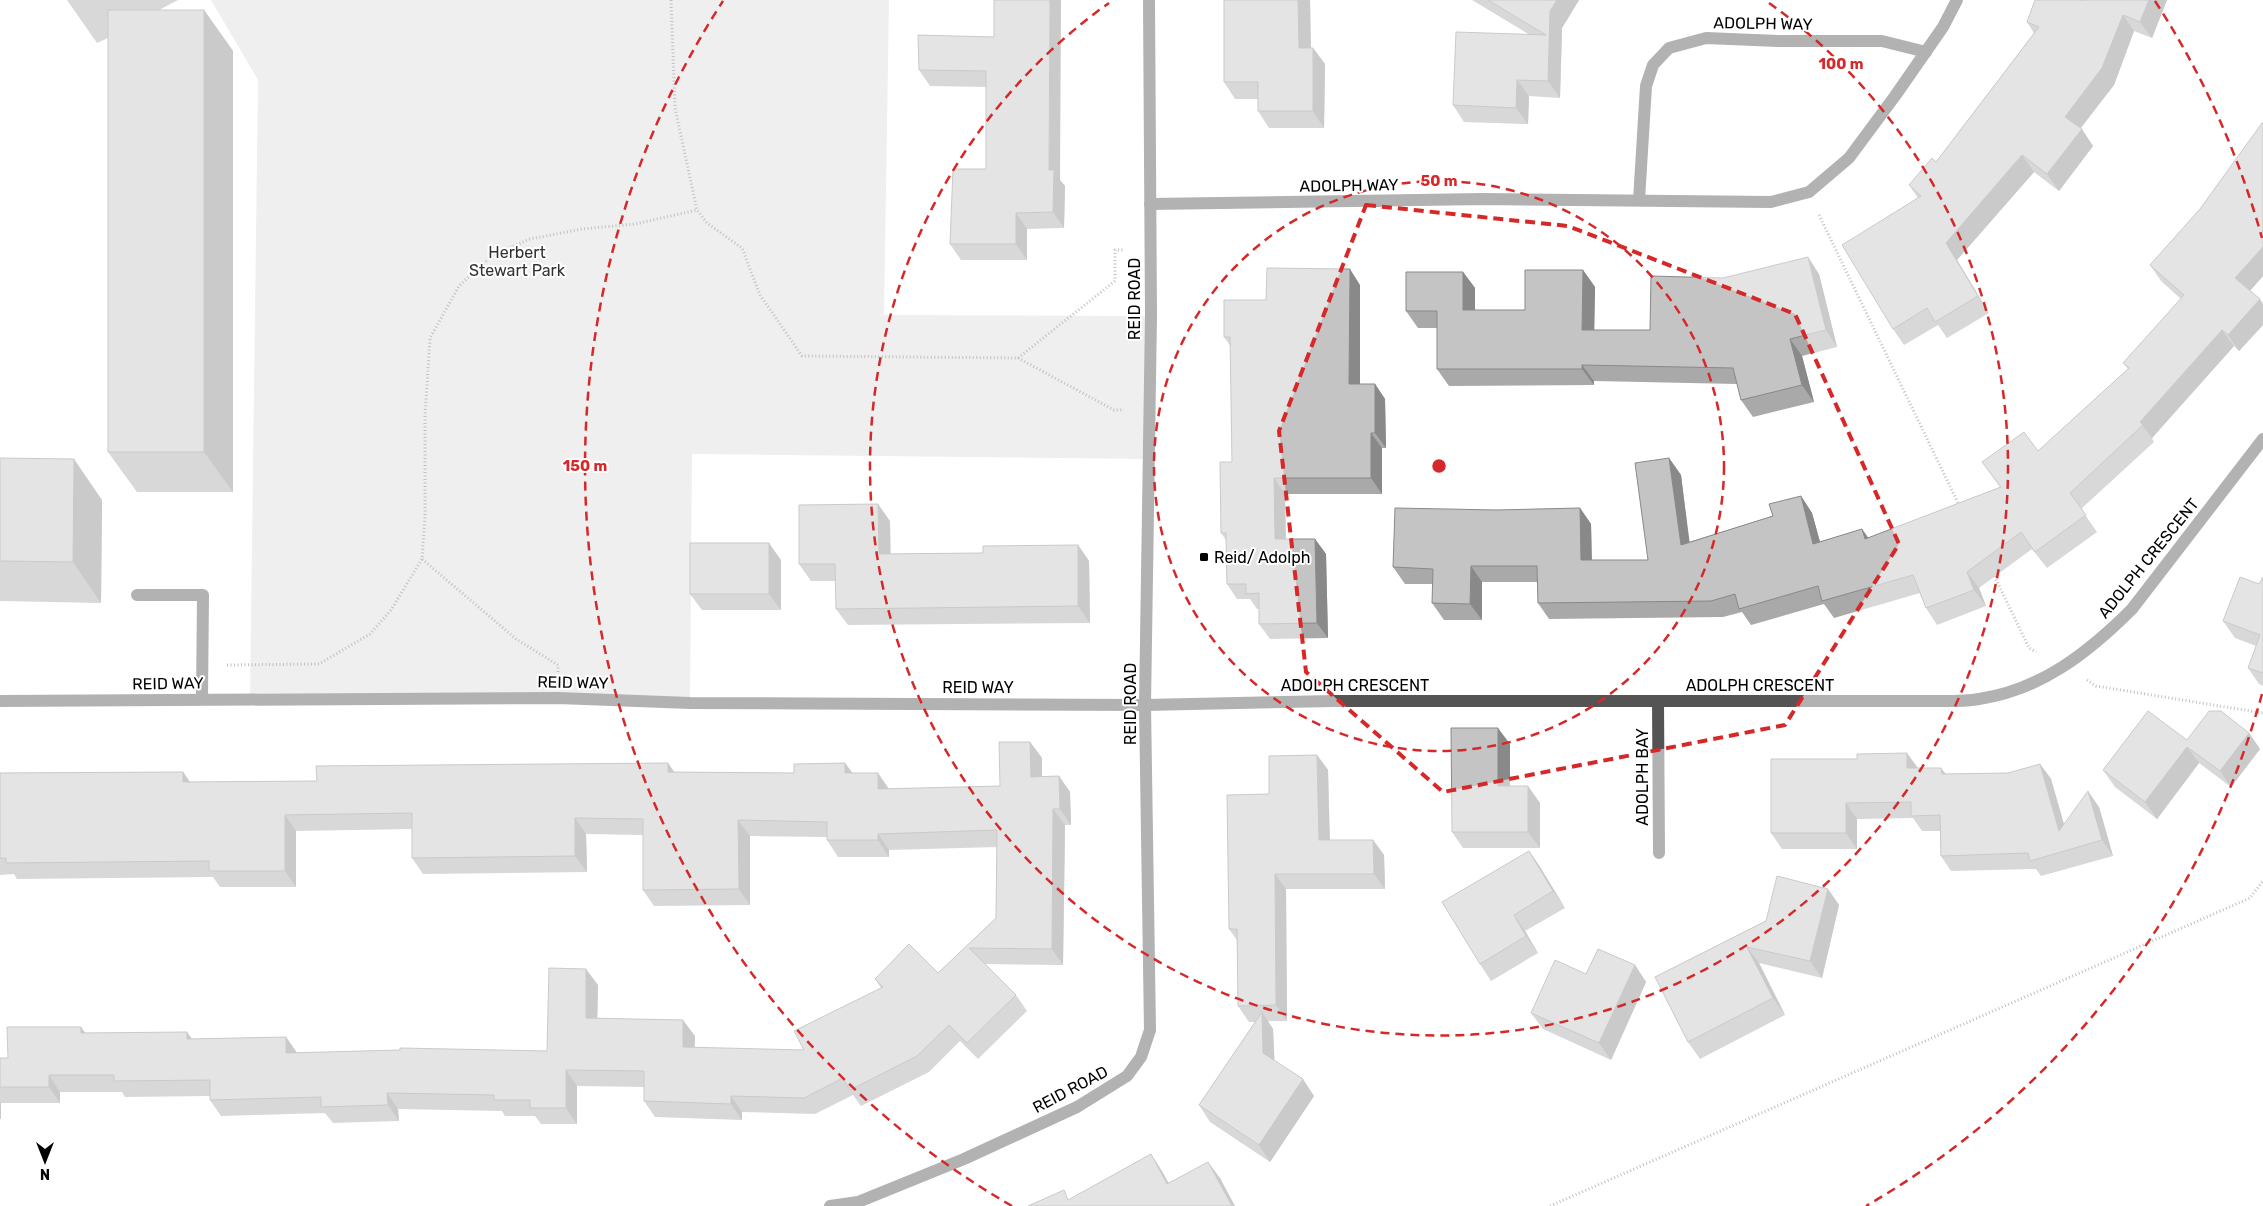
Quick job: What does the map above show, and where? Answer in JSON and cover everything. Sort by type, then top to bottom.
[{"type":"street","name":"REID ROAD","points":[[830,1206],[858,1202],[964,1159],[1077,1107],[1127,1076],[1141,1057],[1150,1030],[1145,704],[1151,316],[1149,0]]},
{"type":"street","name":"ADOLPH WAY","points":[[1150,204],[1483,199],[1771,202],[1809,192],[1849,158],[1926,52],[1943,27],[1957,0]]},
{"type":"street","name":"ADOLPH WAY","points":[[1639,200],[1646,86],[1653,65],[1669,48],[1706,38],[1778,41],[1882,41],[1926,52]]},
{"type":"street","name":"ADOLPH CRESCENT","points":[[1145,704],[1334,701],[1978,700],[2026,688],[2063,667],[2107,634],[2132,609],[2263,439]]},
{"type":"street","points":[[137,595],[203,595],[202,698]]},
{"type":"street","name":"REID WAY","points":[[0,701],[202,698],[558,698],[690,703],[1145,704]]},
{"type":"street","name":"ADOLPH BAY","points":[[1658,701],[1659,853]]},
{"type":"path","points":[[671,0],[675,108],[697,210],[707,222],[742,248],[760,295],[802,356],[1018,358],[1114,410]]},
{"type":"path","points":[[202,665],[318,664],[370,634],[391,610],[422,560],[425,517],[425,416],[430,338],[459,286],[493,255],[530,239],[582,229],[635,224],[697,210]]},
{"type":"path","points":[[1822,222],[1964,515]]},
{"type":"path","points":[[1018,358],[1114,281],[1114,250]]},
{"type":"path","points":[[422,560],[516,639],[558,665]]},
{"type":"path","points":[[1990,568],[2029,648],[2096,686],[2263,712]]},
{"type":"path","points":[[1550,1206],[2250,898],[2263,881]]},
{"type":"highlighted area","points":[[1366,205],[1568,226],[1795,314],[1899,544],[1785,725],[1443,792],[1306,672],[1279,431]]},
{"type":"green space","name":"Herbert Stewart Park","points":[[211,0],[889,0],[884,315],[1151,316],[1149,459],[692,454],[690,703],[250,699],[258,80]]},
{"type":"building","points":[[994,0],[1050,0],[1049,170],[1054,170],[1053,212],[1016,213],[1016,244],[950,244],[953,169],[986,169],[986,71],[919,70],[918,35],[994,37]]},
{"type":"building","points":[[1224,0],[1298,0],[1299,48],[1313,48],[1313,111],[1258,111],[1258,82],[1224,82]]},
{"type":"building","points":[[1488,0],[1557,0],[1550,11],[1548,81],[1517,80],[1516,108],[1453,105],[1456,32],[1546,35]]},
{"type":"building","points":[[2035,0],[2149,0],[2140,22],[2123,15],[2102,68],[2065,117],[2082,129],[2047,174],[2022,155],[1946,243],[1978,296],[1935,322],[1927,308],[1893,329],[1842,245],[1921,196],[1909,185],[1932,158],[1936,162],[2039,27],[2027,22]]},
{"type":"building","points":[[108,10],[204,10],[204,452],[108,452]]},
{"type":"building","points":[[2262,123],[2263,247],[2235,278],[2260,299],[2228,335],[2222,330],[2140,422],[2143,425],[2070,493],[2086,515],[2035,552],[2021,532],[1967,572],[1974,590],[1926,608],[1913,575],[1822,601],[1818,586],[1739,609],[1735,594],[1711,601],[1538,603],[1537,566],[1471,566],[1470,604],[1432,603],[1433,569],[1393,567],[1395,508],[1497,510],[1580,508],[1581,560],[1648,560],[1635,463],[1669,458],[1681,545],[1773,516],[1769,504],[1801,496],[1813,544],[1862,529],[1865,539],[2001,487],[1982,462],[2024,432],[2038,451],[2129,368],[2123,363],[2184,295],[2150,265],[2200,209]]},
{"type":"building","points":[[1808,257],[1826,330],[1790,339],[1802,385],[1741,400],[1733,368],[1582,365],[1582,369],[1437,369],[1437,311],[1406,311],[1406,272],[1463,272],[1463,310],[1525,310],[1525,270],[1583,270],[1582,330],[1650,330],[1651,276],[1723,278]]},
{"type":"building","points":[[1267,268],[1350,269],[1349,384],[1375,384],[1375,433],[1371,433],[1371,478],[1274,478],[1275,539],[1315,539],[1317,623],[1259,624],[1259,593],[1246,594],[1246,584],[1227,584],[1226,533],[1221,533],[1220,462],[1232,462],[1230,337],[1224,337],[1224,300],[1266,300]]},
{"type":"building","points":[[0,458],[74,459],[73,562],[0,561]]},
{"type":"building","points":[[878,504],[879,554],[983,553],[983,546],[1078,545],[1078,606],[836,609],[835,564],[799,564],[799,505]]},
{"type":"building","points":[[690,543],[769,543],[769,594],[690,594]]},
{"type":"building","points":[[2240,577],[2259,584],[2263,577],[2263,673],[2248,668],[2260,635],[2223,621]]},
{"type":"building","points":[[2148,711],[2187,740],[2209,711],[2221,711],[2249,733],[2220,771],[2187,747],[2145,802],[2103,770]]},
{"type":"building","points":[[1451,728],[1498,728],[1498,786],[1528,786],[1528,832],[1452,832]]},
{"type":"building","points":[[999,742],[1030,742],[1031,777],[1059,776],[1060,809],[1053,809],[1052,949],[969,948],[1016,995],[967,1043],[949,1025],[917,1056],[850,1090],[843,1078],[804,1098],[731,1096],[731,1104],[644,1101],[644,1071],[566,1070],[566,1108],[530,1108],[530,1100],[494,1100],[494,1095],[387,1093],[388,1105],[321,1107],[321,1097],[210,1100],[210,1080],[114,1081],[114,1075],[49,1075],[49,1087],[0,1087],[0,1058],[8,1058],[7,1027],[81,1027],[81,1033],[187,1032],[187,1039],[286,1037],[286,1053],[400,1050],[400,1048],[547,1051],[549,968],[586,969],[586,1018],[683,1020],[683,1047],[804,1050],[794,1031],[883,987],[875,979],[909,944],[938,973],[996,918],[997,830],[878,834],[878,840],[827,840],[827,822],[738,820],[739,889],[643,890],[643,819],[575,818],[575,856],[412,858],[412,813],[285,815],[285,871],[209,871],[209,861],[6,863],[6,858],[0,858],[0,773],[183,772],[183,782],[317,781],[316,766],[668,763],[668,772],[794,773],[794,764],[845,763],[845,773],[878,773],[878,789],[1000,786]]},
{"type":"building","points":[[1907,753],[1907,768],[1941,768],[1942,774],[2008,773],[2040,764],[2059,831],[2088,791],[2102,840],[2030,861],[2028,853],[1941,856],[1940,815],[1911,816],[1911,802],[1846,803],[1846,833],[1771,833],[1771,759],[1857,759],[1857,754]]},
{"type":"building","points":[[1317,755],[1319,840],[1373,840],[1374,874],[1275,874],[1276,1005],[1238,1006],[1237,929],[1229,929],[1227,795],[1269,794],[1269,756]]},
{"type":"building","points":[[1529,851],[1553,891],[1514,915],[1526,936],[1480,964],[1442,902]]},
{"type":"building","points":[[1777,876],[1828,889],[1810,961],[1747,947],[1773,998],[1688,1042],[1655,977],[1766,921]]},
{"type":"building","points":[[1598,949],[1635,965],[1599,1043],[1531,1013],[1555,960],[1586,974]]},
{"type":"building","points":[[1262,1012],[1263,1053],[1303,1079],[1259,1145],[1199,1105]]},
{"type":"building","points":[[1151,1154],[1167,1184],[1208,1162],[1232,1206],[1028,1206],[1064,1190],[1068,1200]]},
{"type":"place","name":"Reid/ Adolph","points":[[1204,557]]}]
